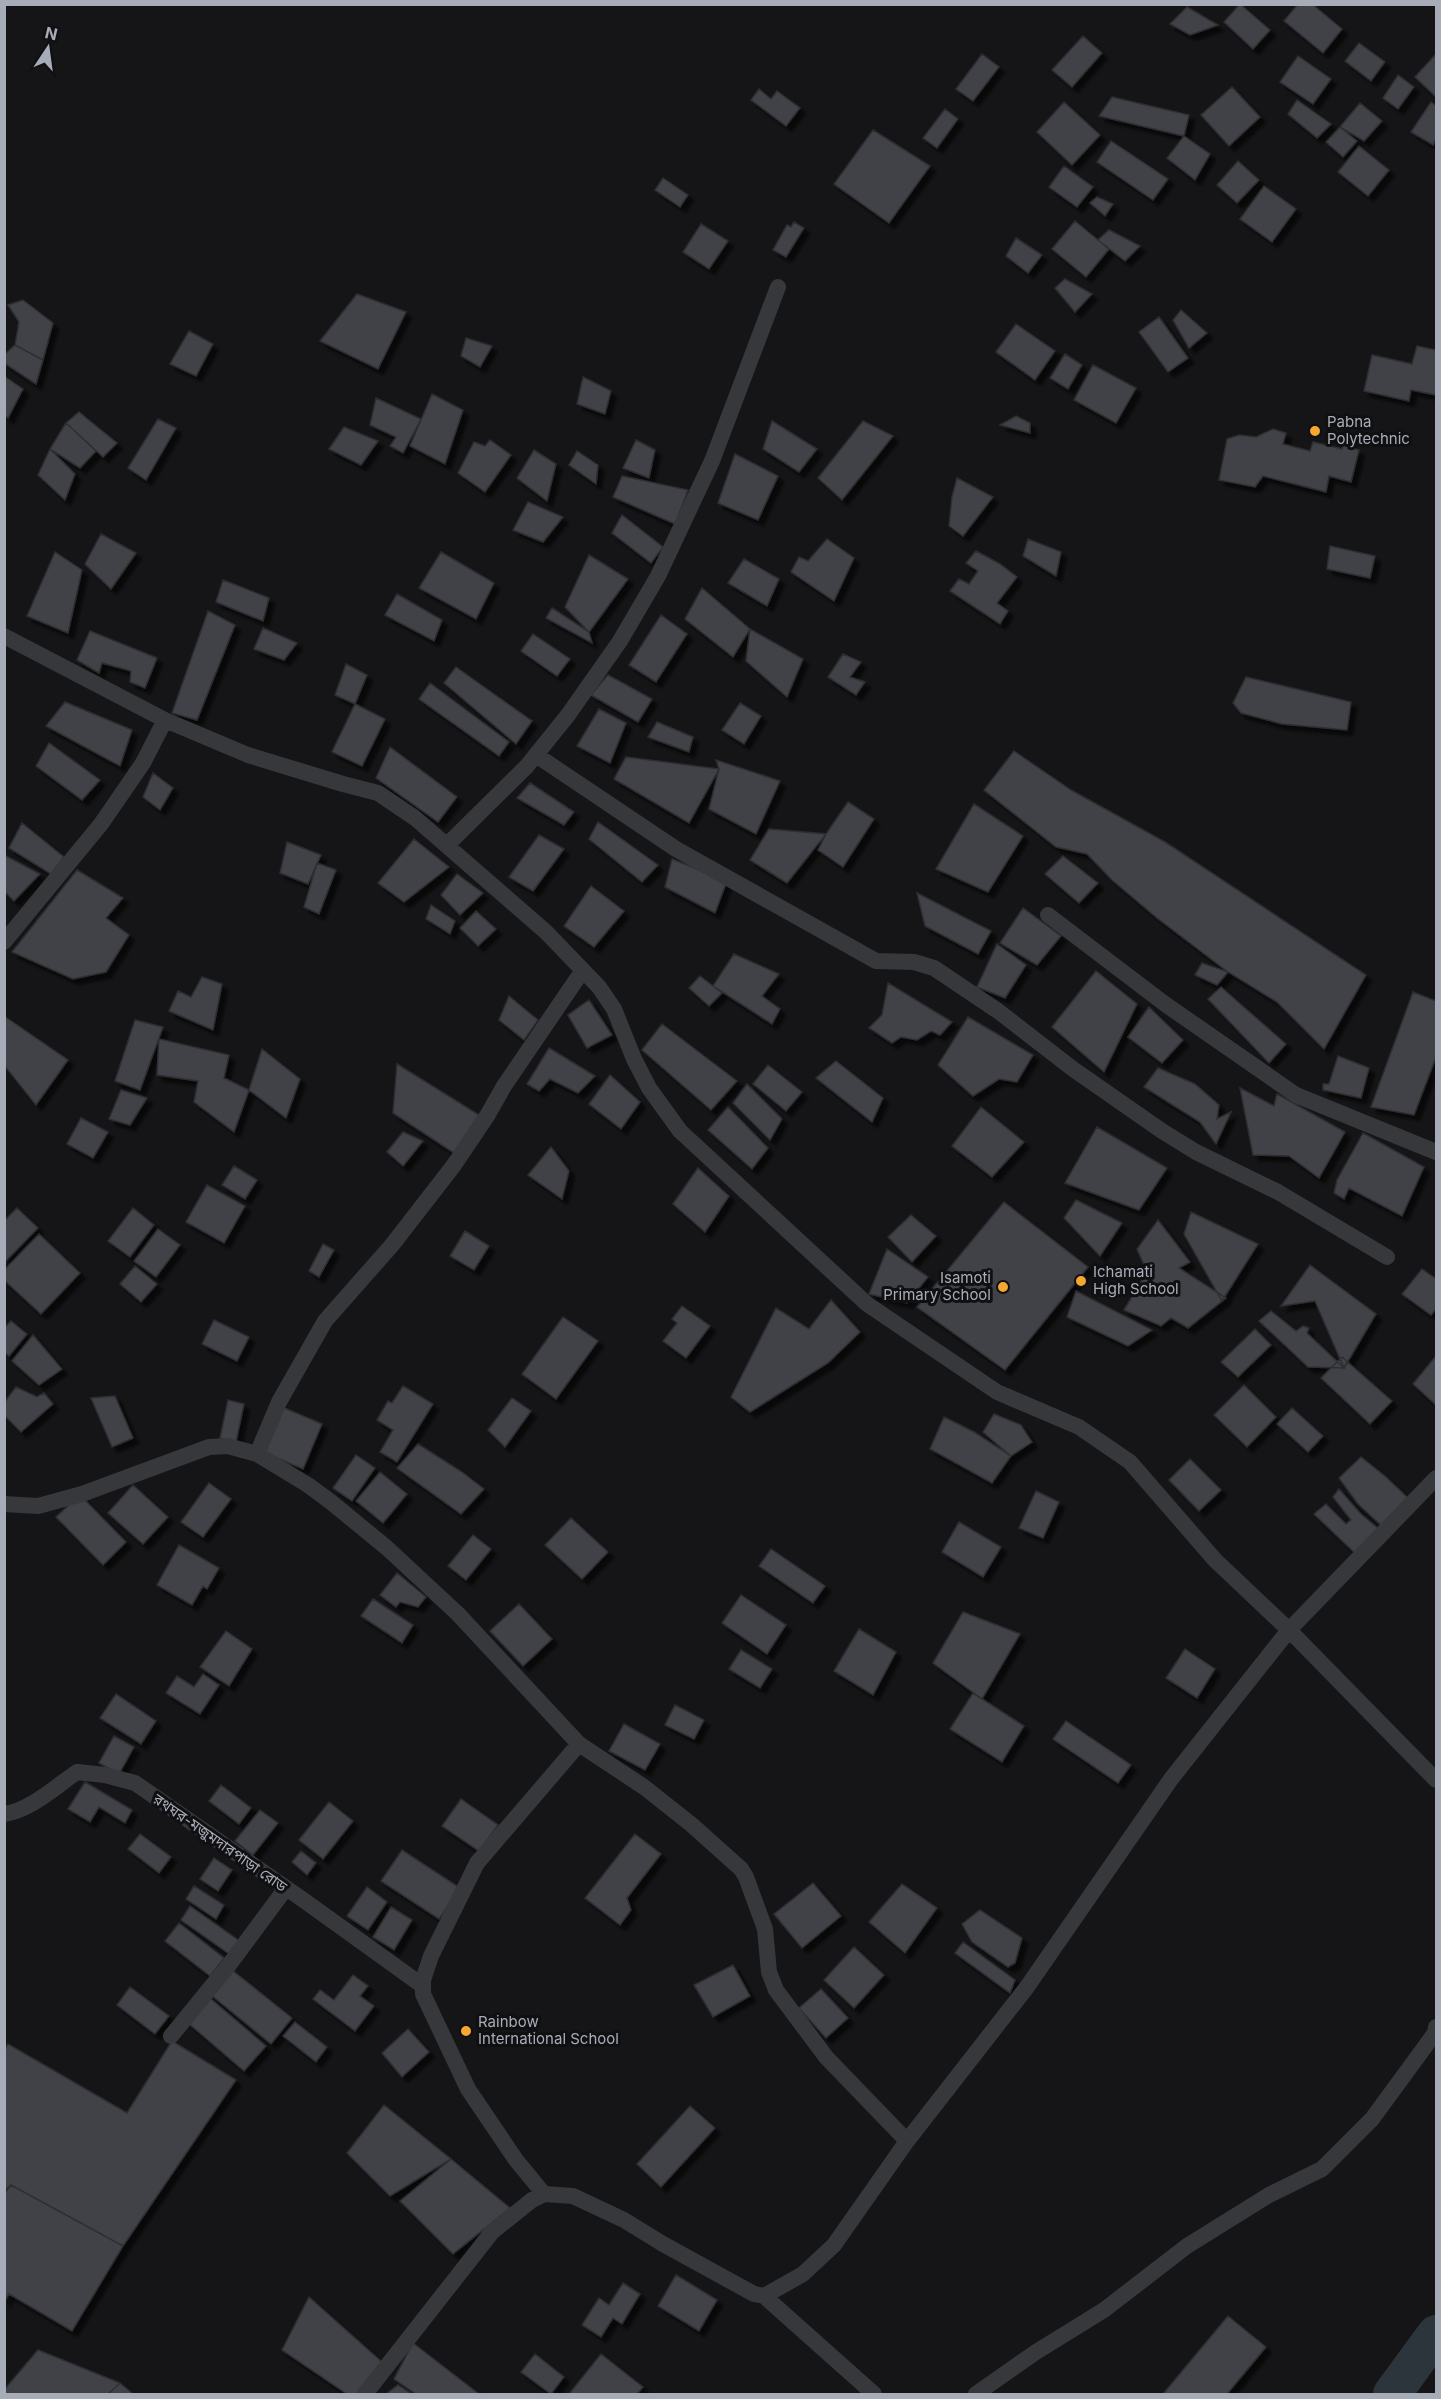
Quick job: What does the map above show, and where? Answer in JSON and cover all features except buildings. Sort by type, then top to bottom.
[{"type":"street","points":[[447,845],[527,766],[568,715],[620,641],[658,576],[712,461],[778,287]]},
{"type":"street","points":[[4,636],[165,720],[248,755],[378,793],[394,802],[546,932],[599,987],[614,1010],[634,1059],[649,1088],[680,1131],[867,1304],[998,1392],[1080,1427],[1130,1462],[1215,1560],[1289,1630],[1437,1780]]},
{"type":"street","points":[[4,942],[101,824],[143,763],[165,720]]},
{"type":"street","points":[[536,755],[676,849],[876,961],[914,962],[934,968],[998,1011],[1073,1070],[1162,1131],[1196,1152],[1278,1192],[1387,1257]]},
{"type":"street","points":[[1048,915],[1165,1004],[1296,1095],[1437,1152]]},
{"type":"street","points":[[256,1454],[279,1402],[325,1321],[392,1245],[454,1166],[504,1086],[583,970]]},
{"type":"street","points":[[4,1504],[38,1506],[82,1494],[209,1447],[228,1446],[256,1454],[308,1485],[387,1548],[458,1614],[579,1744],[644,1787],[692,1825],[741,1869],[746,1876],[765,1929],[769,1972],[776,1990],[826,2057],[906,2141]]},
{"type":"street","points":[[765,2296],[803,2274],[834,2246],[906,2141],[1027,1987],[1171,1779],[1289,1630],[1437,1478]]},
{"type":"street","points":[[544,2194],[516,2160],[468,2089],[423,1994],[423,1986],[431,1956],[477,1863],[579,1744]]},
{"type":"street","name":"রথঘর-মজুমদারপাড়া রোড","points":[[4,1814],[15,1812],[30,1804],[77,1772],[105,1775],[135,1783],[423,1986]]},
{"type":"street","points":[[171,2036],[229,1965],[286,1888]]},
{"type":"street","points":[[976,2394],[1036,2352],[1104,2310],[1187,2246],[1269,2195],[1322,2169],[1372,2119],[1435,2033],[1437,2027]]},
{"type":"street","points":[[365,2394],[492,2232],[532,2200],[544,2194],[573,2196],[624,2220],[738,2286],[765,2296],[874,2394]]},
{"type":"waterway","points":[[1392,2394],[1436,2334]]},
{"type":"place","name":"Pabna Polytechnic","points":[[1315,431]]},
{"type":"place","name":"Ichamati High School","points":[[1081,1281]]},
{"type":"place","name":"Isamoti Primary School","points":[[1003,1287]]},
{"type":"place","name":"Rainbow International School","points":[[466,2031]]}]
